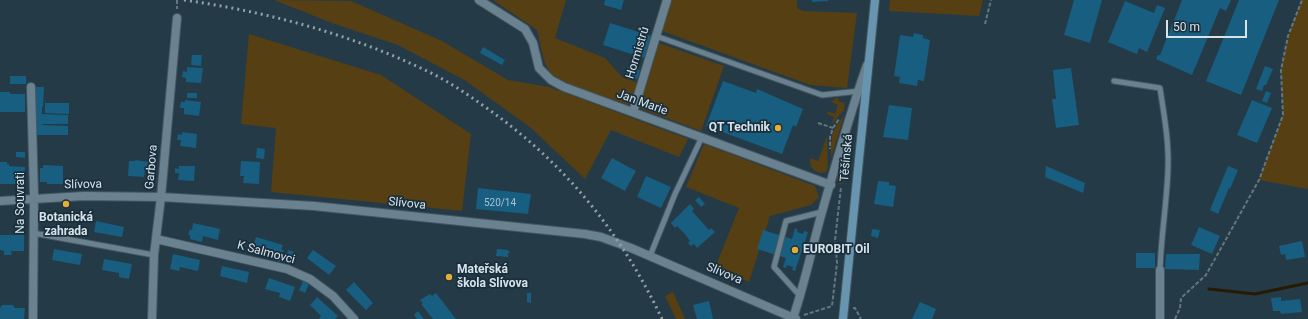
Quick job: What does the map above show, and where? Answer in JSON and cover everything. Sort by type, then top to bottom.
[{"type":"main road","name":"Těšínská","points":[[842,319],[862,91],[868,60],[874,0]]},
{"type":"street","name":"Jan Marie","points":[[479,0],[525,29],[533,43],[540,68],[551,80],[564,87],[831,185]]},
{"type":"street","name":"Hormistrů","points":[[633,112],[667,0]]},
{"type":"street","name":"Garbova","points":[[152,319],[154,255],[161,197],[177,18]]},
{"type":"street","name":"Na Souvrati","points":[[31,87],[34,199],[33,319]]},
{"type":"street","points":[[795,319],[822,212],[862,91]]},
{"type":"street","name":"Slívova","points":[[0,201],[84,196],[161,197],[314,206],[585,234],[611,241],[650,256],[795,319]]},
{"type":"street","name":"K Salmovci","points":[[156,239],[287,269],[310,279],[333,296],[354,319]]},
{"type":"street","points":[[1160,270],[1160,319]]},
{"type":"lane","points":[[656,36],[822,95],[862,91]]},
{"type":"lane","points":[[1114,81],[1160,88],[1168,143],[1168,170],[1160,248],[1160,270]]},
{"type":"lane","points":[[650,256],[675,194],[702,138]]},
{"type":"lane","points":[[801,297],[774,267],[786,221],[822,212]]},
{"type":"lane","points":[[33,233],[154,255]]},
{"type":"path","points":[[985,24],[991,0]]},
{"type":"path","points":[[1175,319],[1180,308],[1181,298],[1206,275],[1259,180],[1283,115],[1281,70],[1288,36],[1302,0]]},
{"type":"path","points":[[818,123],[833,128],[830,137],[830,151]]},
{"type":"path","points":[[795,319],[832,306],[838,263],[835,240],[841,187],[833,175]]},
{"type":"shaded area","points":[[274,0],[351,1],[442,41],[508,80],[549,87],[688,139],[679,157],[611,130],[585,179],[531,128],[466,81],[398,45],[332,23]]},
{"type":"shaded area","points":[[493,0],[566,0],[555,38],[605,58],[622,77],[638,83],[629,105],[577,87],[552,74],[546,65],[537,30]]},
{"type":"shaded area","points":[[671,0],[797,0],[797,8],[803,11],[857,13],[847,88],[810,85],[662,31]]},
{"type":"shaded area","points":[[890,0],[983,0],[979,16],[889,11]]},
{"type":"shaded area","points":[[1302,0],[1308,0],[1308,189],[1259,180],[1283,115],[1281,70],[1288,36]]},
{"type":"shaded area","points":[[249,34],[381,75],[471,134],[462,211],[271,192],[276,128],[241,124]]},
{"type":"shaded area","points":[[659,43],[724,66],[701,131],[639,108]]},
{"type":"shaded area","points":[[836,98],[839,98],[838,101],[845,103],[844,110],[831,125],[834,117],[827,114],[828,111],[835,114],[838,105],[831,102]]},
{"type":"shaded area","points":[[844,116],[831,158],[832,136],[836,126]]},
{"type":"shaded area","points":[[827,136],[828,167],[826,172],[820,173],[812,168],[810,158],[818,161]]},
{"type":"shaded area","points":[[849,136],[842,184],[839,184],[836,176]]},
{"type":"shaded area","points":[[704,144],[815,186],[819,197],[811,205],[770,216],[749,282],[715,268],[739,208],[686,187]]},
{"type":"shaded area","points":[[673,292],[685,319],[676,319],[665,296]]},
{"type":"building","points":[[605,0],[624,0],[621,10],[604,5]]},
{"type":"building","points":[[812,0],[828,0],[828,1],[812,2]]},
{"type":"building","points":[[1074,0],[1102,0],[1090,43],[1064,35]]},
{"type":"building","points":[[1182,0],[1231,0],[1226,11],[1220,8],[1192,75],[1156,59],[1158,55],[1160,55]]},
{"type":"building","points":[[1239,0],[1279,0],[1241,95],[1206,81]]},
{"type":"building","points":[[1125,1],[1154,13],[1157,5],[1165,8],[1147,52],[1139,48],[1137,54],[1108,42]]},
{"type":"building","points":[[610,23],[651,36],[644,58],[603,45]]},
{"type":"building","points":[[914,33],[923,35],[923,38],[930,40],[924,81],[918,80],[917,86],[899,83],[900,77],[894,76],[900,35],[913,37]]},
{"type":"building","points":[[483,47],[505,60],[502,65],[480,53]]},
{"type":"building","points":[[192,55],[202,55],[201,66],[191,65]]},
{"type":"building","points":[[628,66],[640,70],[637,79],[625,76]]},
{"type":"building","points":[[1265,66],[1273,69],[1262,91],[1256,89]]},
{"type":"building","points":[[187,67],[203,68],[201,83],[186,82],[186,78],[182,77],[183,71],[187,72]]},
{"type":"building","points":[[1071,68],[1079,125],[1056,128],[1052,99],[1056,99],[1053,70]]},
{"type":"building","points":[[10,76],[26,76],[26,84],[10,84]]},
{"type":"building","points":[[723,81],[756,93],[757,89],[803,109],[796,127],[793,125],[782,154],[706,126]]},
{"type":"building","points":[[36,87],[44,87],[42,114],[68,115],[68,124],[42,125],[68,126],[68,135],[35,135],[34,107],[36,107]]},
{"type":"building","points":[[1266,91],[1271,93],[1267,103],[1262,101]]},
{"type":"building","points":[[0,92],[25,94],[25,112],[0,112]]},
{"type":"building","points":[[187,93],[197,93],[197,98],[187,98]]},
{"type":"building","points":[[185,100],[201,102],[199,116],[184,114],[184,108],[180,108],[181,102],[185,102]]},
{"type":"building","points":[[1252,100],[1272,108],[1257,143],[1237,135]]},
{"type":"building","points":[[45,103],[69,103],[69,114],[45,113]]},
{"type":"building","points":[[889,105],[912,108],[908,140],[883,137]]},
{"type":"building","points":[[182,132],[197,134],[196,148],[180,146],[181,140],[177,140],[178,134],[182,135]]},
{"type":"building","points":[[257,148],[265,149],[264,159],[256,158]]},
{"type":"building","points":[[16,152],[25,152],[25,158],[16,157]]},
{"type":"building","points":[[612,158],[636,171],[625,191],[601,178]]},
{"type":"building","points":[[135,160],[149,162],[148,170],[145,170],[144,177],[128,176],[129,161]]},
{"type":"building","points":[[241,161],[260,162],[259,184],[243,183],[244,176],[240,176]]},
{"type":"building","points":[[0,162],[7,162],[9,166],[25,167],[24,184],[0,184]]},
{"type":"building","points":[[43,165],[63,166],[63,184],[47,184],[47,182],[40,182],[40,168],[43,168]]},
{"type":"building","points":[[179,166],[195,166],[194,181],[178,180],[179,173],[175,173],[175,168],[179,169]]},
{"type":"building","points":[[1046,166],[1085,183],[1083,193],[1045,177]]},
{"type":"building","points":[[1228,166],[1238,170],[1218,214],[1210,210]]},
{"type":"building","points":[[646,176],[671,187],[661,208],[637,197]]},
{"type":"building","points":[[878,181],[889,182],[889,185],[896,186],[893,207],[874,204]]},
{"type":"building","points":[[478,188],[531,194],[528,214],[476,209]]},
{"type":"building","points":[[699,197],[705,204],[701,207],[695,200]]},
{"type":"building","points":[[690,204],[694,209],[692,211],[709,230],[711,228],[715,232],[697,248],[694,244],[691,246],[688,243],[690,241],[685,234],[677,226],[675,228],[671,223]]},
{"type":"building","points":[[96,221],[124,227],[122,237],[94,232]]},
{"type":"building","points":[[193,223],[220,229],[218,240],[203,236],[202,242],[190,239],[190,235],[188,235],[190,229],[192,230]]},
{"type":"building","points":[[1199,227],[1220,236],[1212,254],[1191,245]]},
{"type":"building","points":[[795,228],[798,230],[797,232],[803,234],[804,231],[808,232],[795,271],[792,270],[793,267],[787,265],[786,268],[783,267],[786,258],[757,249],[763,230],[792,239]]},
{"type":"building","points":[[872,229],[880,230],[878,238],[871,236]]},
{"type":"building","points":[[0,235],[24,235],[24,251],[11,251],[12,255],[4,255],[4,251],[0,250]]},
{"type":"building","points":[[256,237],[283,245],[281,250],[284,250],[280,262],[266,257],[267,252],[253,247]]},
{"type":"building","points":[[1302,241],[1305,257],[1286,260],[1285,254],[1281,255],[1279,246]]},
{"type":"building","points":[[54,249],[82,254],[80,265],[52,260]]},
{"type":"building","points":[[497,249],[508,250],[510,253],[508,253],[508,257],[496,256]]},
{"type":"building","points":[[288,250],[294,252],[290,262],[285,260]]},
{"type":"building","points":[[313,250],[336,266],[329,275],[307,258]]},
{"type":"building","points":[[1136,253],[1155,253],[1155,268],[1136,268]]},
{"type":"building","points":[[173,254],[200,260],[198,271],[180,267],[179,271],[170,269]]},
{"type":"building","points":[[1166,254],[1200,254],[1199,270],[1165,269]]},
{"type":"building","points":[[104,259],[132,264],[129,279],[119,277],[119,273],[102,270]]},
{"type":"building","points":[[222,266],[249,272],[247,283],[220,276]]},
{"type":"building","points":[[269,278],[295,287],[290,301],[279,297],[280,293],[265,289]]},
{"type":"building","points":[[303,281],[309,284],[305,293],[299,290]]},
{"type":"building","points":[[354,282],[373,303],[366,310],[346,290]]},
{"type":"building","points":[[436,293],[456,319],[433,319],[421,304],[423,303],[420,300],[430,294],[432,296]]},
{"type":"building","points":[[527,293],[531,293],[531,303],[527,302]]},
{"type":"building","points":[[317,297],[338,316],[335,319],[319,319],[321,316],[310,305]]},
{"type":"building","points":[[1281,297],[1281,301],[1300,299],[1302,312],[1281,314],[1280,311],[1273,311],[1271,298]]},
{"type":"building","points":[[709,301],[713,319],[697,319],[693,305]]},
{"type":"building","points":[[920,302],[936,309],[932,319],[912,319]]},
{"type":"building","points":[[2,305],[13,305],[15,308],[25,308],[24,319],[0,319],[0,308]]},
{"type":"building","points":[[418,311],[424,319],[417,319],[414,315]]},
{"type":"waterway","points":[[1209,289],[1255,294],[1308,283]]},
{"type":"railway","points":[[184,0],[247,11],[338,35],[427,71],[468,95],[538,149],[563,173],[586,199],[608,227],[627,256],[662,319]]},
{"type":"place","name":"QT Technik","points":[[778,128]]},
{"type":"place","name":"Botanická zahrada","points":[[66,204]]},
{"type":"place","name":"EUROBIT Oil","points":[[795,250]]},
{"type":"place","name":"Mateřská škola Slívova","points":[[449,277]]}]
